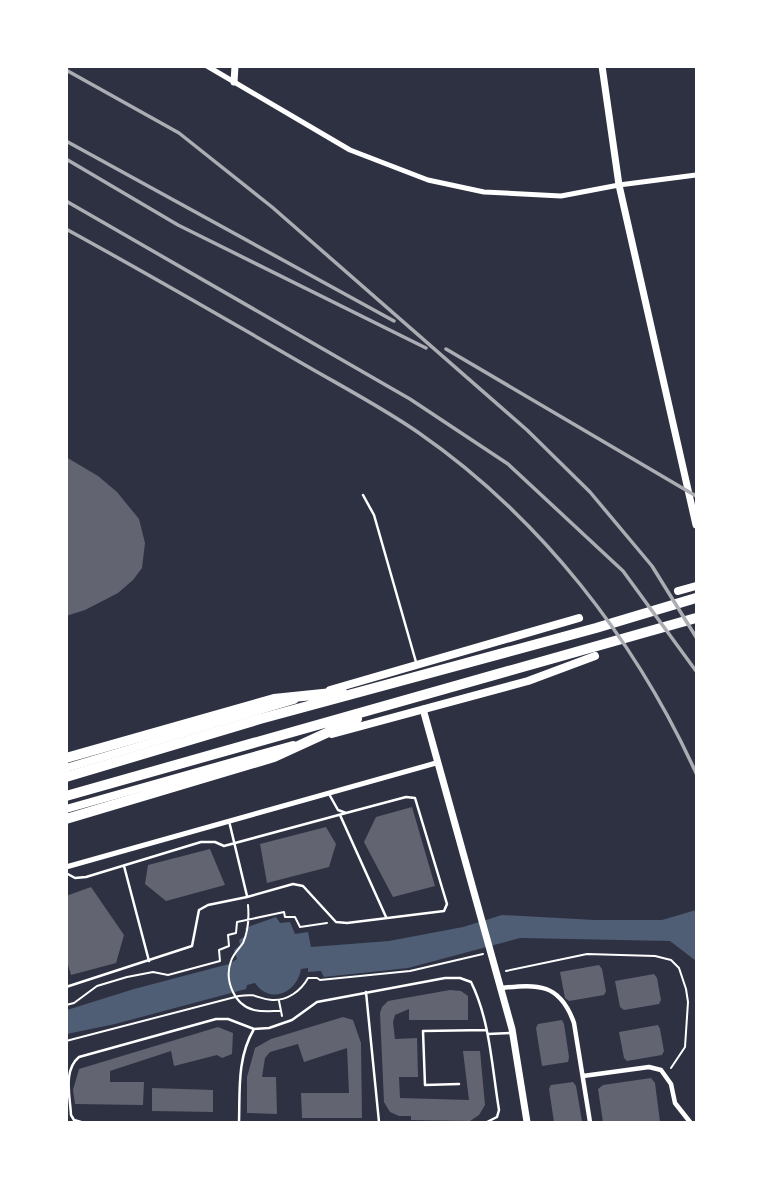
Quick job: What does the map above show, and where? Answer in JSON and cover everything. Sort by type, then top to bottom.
[{"type":"highway","points":[[66,777],[696,598]]},
{"type":"highway","points":[[66,796],[696,618]]},
{"type":"highway","points":[[66,758],[274,699],[374,688]]},
{"type":"highway","points":[[66,819],[274,757],[383,707]]},
{"type":"main road","points":[[678,591],[696,586]]},
{"type":"main road","points":[[66,768],[579,618]]},
{"type":"main road","points":[[66,809],[528,681],[595,656]]},
{"type":"street","points":[[207,66],[350,150],[428,180],[484,192],[561,196],[619,185],[696,176]]},
{"type":"street","points":[[234,82],[235,66]]},
{"type":"street","points":[[602,66],[619,185],[696,525]]},
{"type":"street","points":[[423,709],[436,763],[498,973],[512,1033],[527,1122]]},
{"type":"street","points":[[66,867],[436,763]]},
{"type":"street","points":[[501,988],[529,985],[547,988],[558,994],[570,1011],[590,1122]]},
{"type":"street","points":[[583,1076],[649,1067],[661,1070],[671,1084],[675,1103],[690,1122]]},
{"type":"lane","points":[[363,495],[374,514],[417,665]]},
{"type":"lane","points":[[329,793],[338,810],[346,813]]},
{"type":"lane","points":[[66,873],[75,878],[86,877],[201,842],[215,842],[224,846],[234,844],[406,797],[415,798],[447,904],[444,911],[336,922],[303,886],[293,884],[208,905],[199,910],[192,946],[66,987]]},
{"type":"lane","points":[[340,815],[386,918]]},
{"type":"lane","points":[[229,821],[247,897]]},
{"type":"lane","points":[[124,866],[149,961]]},
{"type":"lane","points":[[81,1122],[73,1121],[71,1115],[69,1075],[71,1063],[79,1057],[216,1019],[228,1019],[254,1029],[269,1028],[292,1020],[317,1002],[445,978],[460,978],[471,982],[475,990],[486,1032],[499,1110],[496,1117],[487,1122]]},
{"type":"lane","points":[[366,992],[379,1122]]},
{"type":"lane","points":[[239,1122],[241,1059],[244,1045],[254,1029]]},
{"type":"lane","points":[[459,1084],[425,1085],[423,1031],[512,1033]]},
{"type":"path","points":[[247,897],[248,922],[244,941],[231,959],[229,982],[238,1001],[247,1008],[256,1011],[281,1011]]},
{"type":"path","points":[[66,1005],[74,1003],[97,986],[127,977],[153,972],[168,975],[220,961],[219,950],[229,946],[228,935],[236,933],[237,922],[284,912],[285,917],[295,917],[300,927],[336,922]]},
{"type":"path","points":[[66,1041],[254,993],[269,1000],[279,999],[293,995],[303,987],[308,978],[317,978],[320,981],[410,971],[492,952]]},
{"type":"path","points":[[498,973],[587,954],[655,956],[671,960],[679,968],[688,1002],[685,1047],[666,1075]]},
{"type":"path","points":[[279,999],[284,1023]]},
{"type":"water","points":[[696,910],[696,961],[670,941],[520,938],[408,968],[324,977],[321,971],[308,972],[308,968],[301,969],[289,990],[275,995],[261,990],[255,983],[247,985],[246,989],[67,1034],[67,1010],[229,964],[237,959],[234,950],[240,945],[239,940],[247,935],[245,928],[276,917],[280,923],[290,922],[295,934],[308,932],[311,947],[389,941],[463,927],[502,915],[662,920]]},
{"type":"building","points":[[66,457],[98,476],[117,492],[139,519],[145,543],[142,568],[133,580],[118,593],[85,610],[66,616]]},
{"type":"building","points":[[412,807],[435,886],[393,897],[364,842],[376,817]]},
{"type":"building","points":[[326,827],[336,844],[329,867],[267,883],[260,844]]},
{"type":"building","points":[[210,849],[225,885],[166,901],[145,884],[148,865]]},
{"type":"building","points":[[91,887],[124,935],[116,963],[71,975],[66,958],[66,896]]},
{"type":"building","points":[[599,965],[606,991],[604,995],[569,1001],[565,998],[560,972]]},
{"type":"building","points":[[654,974],[661,1000],[659,1004],[624,1010],[620,1007],[615,981]]},
{"type":"building","points":[[450,990],[461,991],[468,996],[468,1020],[409,1020],[409,1009],[395,1015],[395,1039],[417,1038],[418,1077],[399,1077],[400,1098],[469,1100],[463,1051],[480,1051],[485,1105],[479,1115],[470,1121],[411,1120],[411,1116],[399,1116],[390,1112],[384,1102],[380,1013],[382,1007],[388,1001]]},
{"type":"building","points":[[343,1017],[353,1020],[361,1043],[362,1118],[302,1118],[301,1093],[349,1093],[347,1048],[304,1062],[298,1044],[270,1052],[265,1058],[262,1077],[276,1077],[277,1114],[247,1113],[247,1077],[255,1048],[271,1039]]},
{"type":"building","points":[[562,1020],[568,1062],[542,1066],[536,1028],[538,1024]]},
{"type":"building","points":[[658,1025],[664,1051],[662,1055],[627,1061],[619,1032]]},
{"type":"building","points":[[218,1027],[233,1033],[232,1054],[174,1066],[171,1051],[110,1071],[110,1082],[144,1082],[143,1105],[75,1104],[73,1090],[79,1069]]},
{"type":"building","points":[[651,1078],[655,1083],[660,1122],[603,1122],[598,1089],[603,1085]]},
{"type":"building","points":[[573,1082],[582,1121],[554,1122],[549,1089],[551,1085]]},
{"type":"building","points":[[152,1088],[213,1090],[213,1112],[152,1111]]},
{"type":"railway","points":[[66,70],[179,133],[272,207],[527,430],[590,492],[652,566],[696,637]]},
{"type":"railway","points":[[66,141],[394,321]]},
{"type":"railway","points":[[66,159],[178,225],[426,348]]},
{"type":"railway","points":[[66,201],[410,399],[508,464],[623,571],[696,671]]},
{"type":"railway","points":[[66,229],[377,406],[463,466],[544,542],[580,584],[644,675],[672,723],[696,773]]},
{"type":"railway","points":[[446,349],[696,496]]}]
